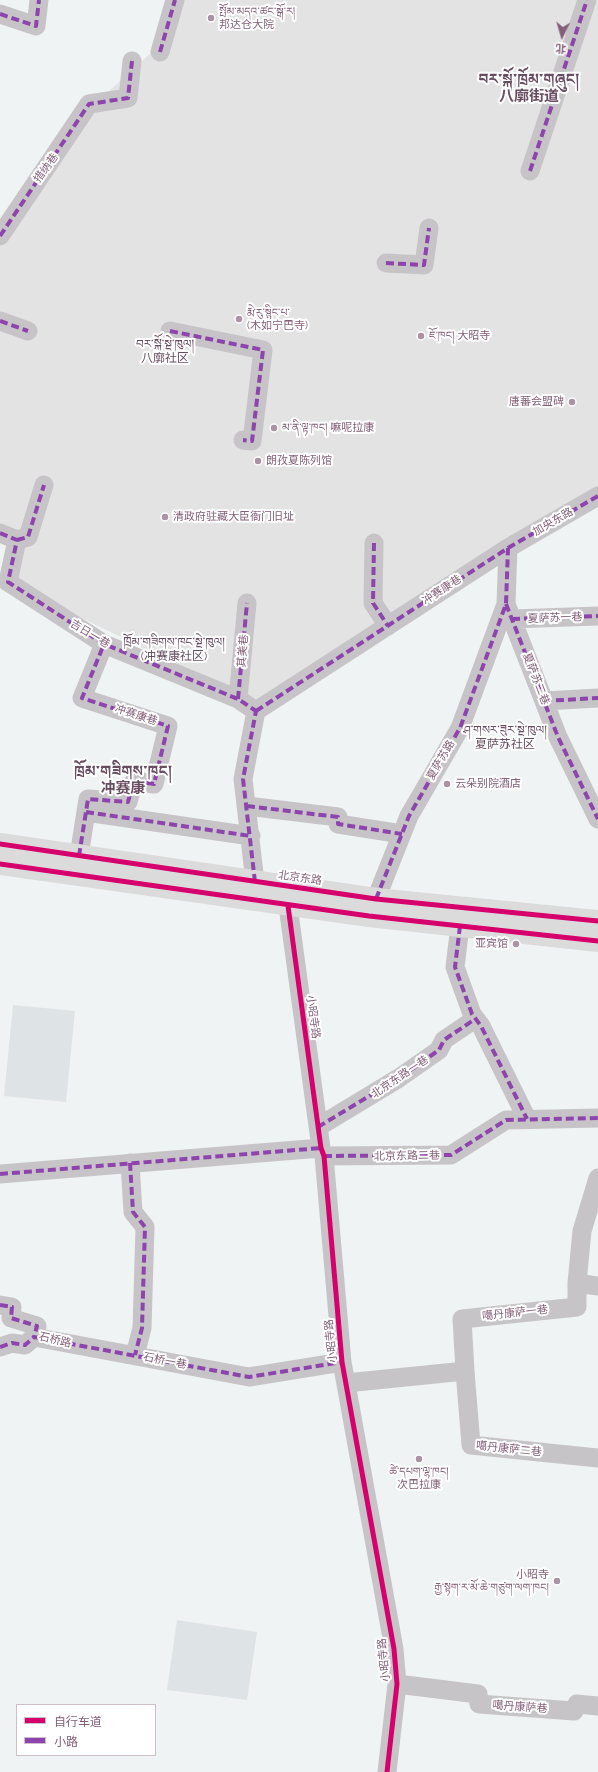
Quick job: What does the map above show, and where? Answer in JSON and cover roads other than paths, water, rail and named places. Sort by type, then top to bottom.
[{"type":"main road","name":"北京东路","points":[[0,844],[376,899],[598,921]]},
{"type":"main road","points":[[0,864],[288,906],[598,941]]},
{"type":"street","points":[[0,14],[36,26],[39,0]]},
{"type":"street","points":[[160,52],[175,0]]},
{"type":"street","points":[[530,171],[587,0]]},
{"type":"street","points":[[0,236],[89,104],[128,98],[132,61]]},
{"type":"street","name":"措纳巷","points":[[0,230],[91,106]]},
{"type":"street","points":[[386,263],[424,265],[429,228]]},
{"type":"street","points":[[0,321],[28,331]]},
{"type":"street","points":[[170,331],[263,350],[252,441],[243,440]]},
{"type":"street","points":[[0,533],[18,540],[28,537],[44,485]]},
{"type":"street","name":"加央东路","points":[[508,548],[598,496]]},
{"type":"street","name":"吉日一巷","points":[[18,540],[8,582],[104,644],[238,699],[256,711]]},
{"type":"street","points":[[374,543],[374,603],[388,626]]},
{"type":"street","name":"夏萨苏路","points":[[376,899],[409,816],[460,728],[509,612],[508,548]]},
{"type":"street","name":"冲赛康巷","points":[[256,711],[508,548]]},
{"type":"street","name":"其美巷","points":[[238,699],[247,603]]},
{"type":"street","name":"夏萨苏一巷","points":[[509,612],[598,616]]},
{"type":"street","name":"夏萨苏二巷","points":[[509,612],[558,737],[598,819]]},
{"type":"street","name":"冲赛康巷","points":[[79,856],[88,799],[128,802],[134,781],[154,784],[168,726],[82,698],[104,644]]},
{"type":"street","points":[[544,701],[598,698]]},
{"type":"street","points":[[255,882],[251,836],[243,779],[256,711]]},
{"type":"street","points":[[247,806],[338,817],[338,824],[402,834]]},
{"type":"street","points":[[86,812],[251,836]]},
{"type":"street","name":"小昭寺路","points":[[288,906],[322,1152],[342,1362],[394,1649],[397,1684],[387,1772]]},
{"type":"street","points":[[460,926],[455,967],[475,1019],[481,1026],[527,1119]]},
{"type":"street","name":"北京东路一巷","points":[[318,1128],[379,1092],[405,1074],[439,1050],[444,1040],[475,1019]]},
{"type":"street","name":"北京东路二巷","points":[[322,1152],[451,1155],[506,1120],[598,1118]]},
{"type":"street","points":[[0,1174],[130,1163],[322,1152]]},
{"type":"street","name":"石桥一巷","points":[[130,1163],[133,1212],[145,1227],[142,1328],[134,1355],[249,1377],[342,1362]]},
{"type":"street","points":[[598,1178],[582,1231],[577,1284],[598,1286]]},
{"type":"street","name":"噶丹康萨一巷","points":[[465,1371],[462,1319],[577,1307],[577,1284]]},
{"type":"street","name":"石桥路","points":[[0,1305],[12,1308],[11,1318],[37,1326],[34,1337],[134,1355]]},
{"type":"street","points":[[0,1347],[12,1342],[25,1345],[34,1337]]},
{"type":"street","points":[[346,1383],[465,1371]]},
{"type":"street","name":"噶丹康萨二巷","points":[[465,1371],[470,1445],[598,1458]]},
{"type":"street","name":"噶丹康萨巷","points":[[397,1684],[478,1694],[479,1704],[574,1711],[576,1704],[598,1706]]},
{"type":"place","name":"སྤོམ་མདའ་ཚང་སྒོ་ར། 邦达仓大院","points":[[211,18]]},
{"type":"place","name":"རྨེ་རུ་སྙིང་པ་ (木如宁巴寺)","points":[[239,319]]},
{"type":"place","name":"ཇོ་ཁང། 大昭寺","points":[[421,336]]},
{"type":"place","name":"唐蕃会盟碑","points":[[572,402]]},
{"type":"place","name":"མ་ནི་ལྟ་ཁང། 嘛呢拉康","points":[[274,428]]},
{"type":"place","name":"朗孜夏陈列馆","points":[[258,461]]},
{"type":"place","name":"清政府驻藏大臣衙门旧址","points":[[165,517]]},
{"type":"place","name":"云朵别院酒店","points":[[447,784]]},
{"type":"place","name":"亚宾馆","points":[[516,944]]},
{"type":"place","name":"ཚེ་དཔག་ལྷ་ཁང། 次巴拉康","points":[[419,1459]]},
{"type":"place","name":"小昭寺 རྒྱ་སྟག་ར་མོ་ཆེ་གཙུག་ལག་ཁང།","points":[[557,1581]]},
{"type":"district","name":"བར་སྐོ་ཁྲོམ་གཞུང། 八廓街道","points":[[529,88]]},
{"type":"district","name":"བར་སྐོ་སྡེ་ཁུལ། 八廓社区","points":[[165,351]]},
{"type":"district","name":"ཁྲོམ་གཟིགས་ཁང་སྡེ་ཁུལ། (冲赛康社区)","points":[[174,649]]},
{"type":"district","name":"ཤ་གསར་ཟུར་སྡེ་ཁུལ། 夏萨苏社区","points":[[505,737]]},
{"type":"district","name":"ཁྲོམ་གཟིགས་ཁང། 冲赛康","points":[[123,780]]}]
